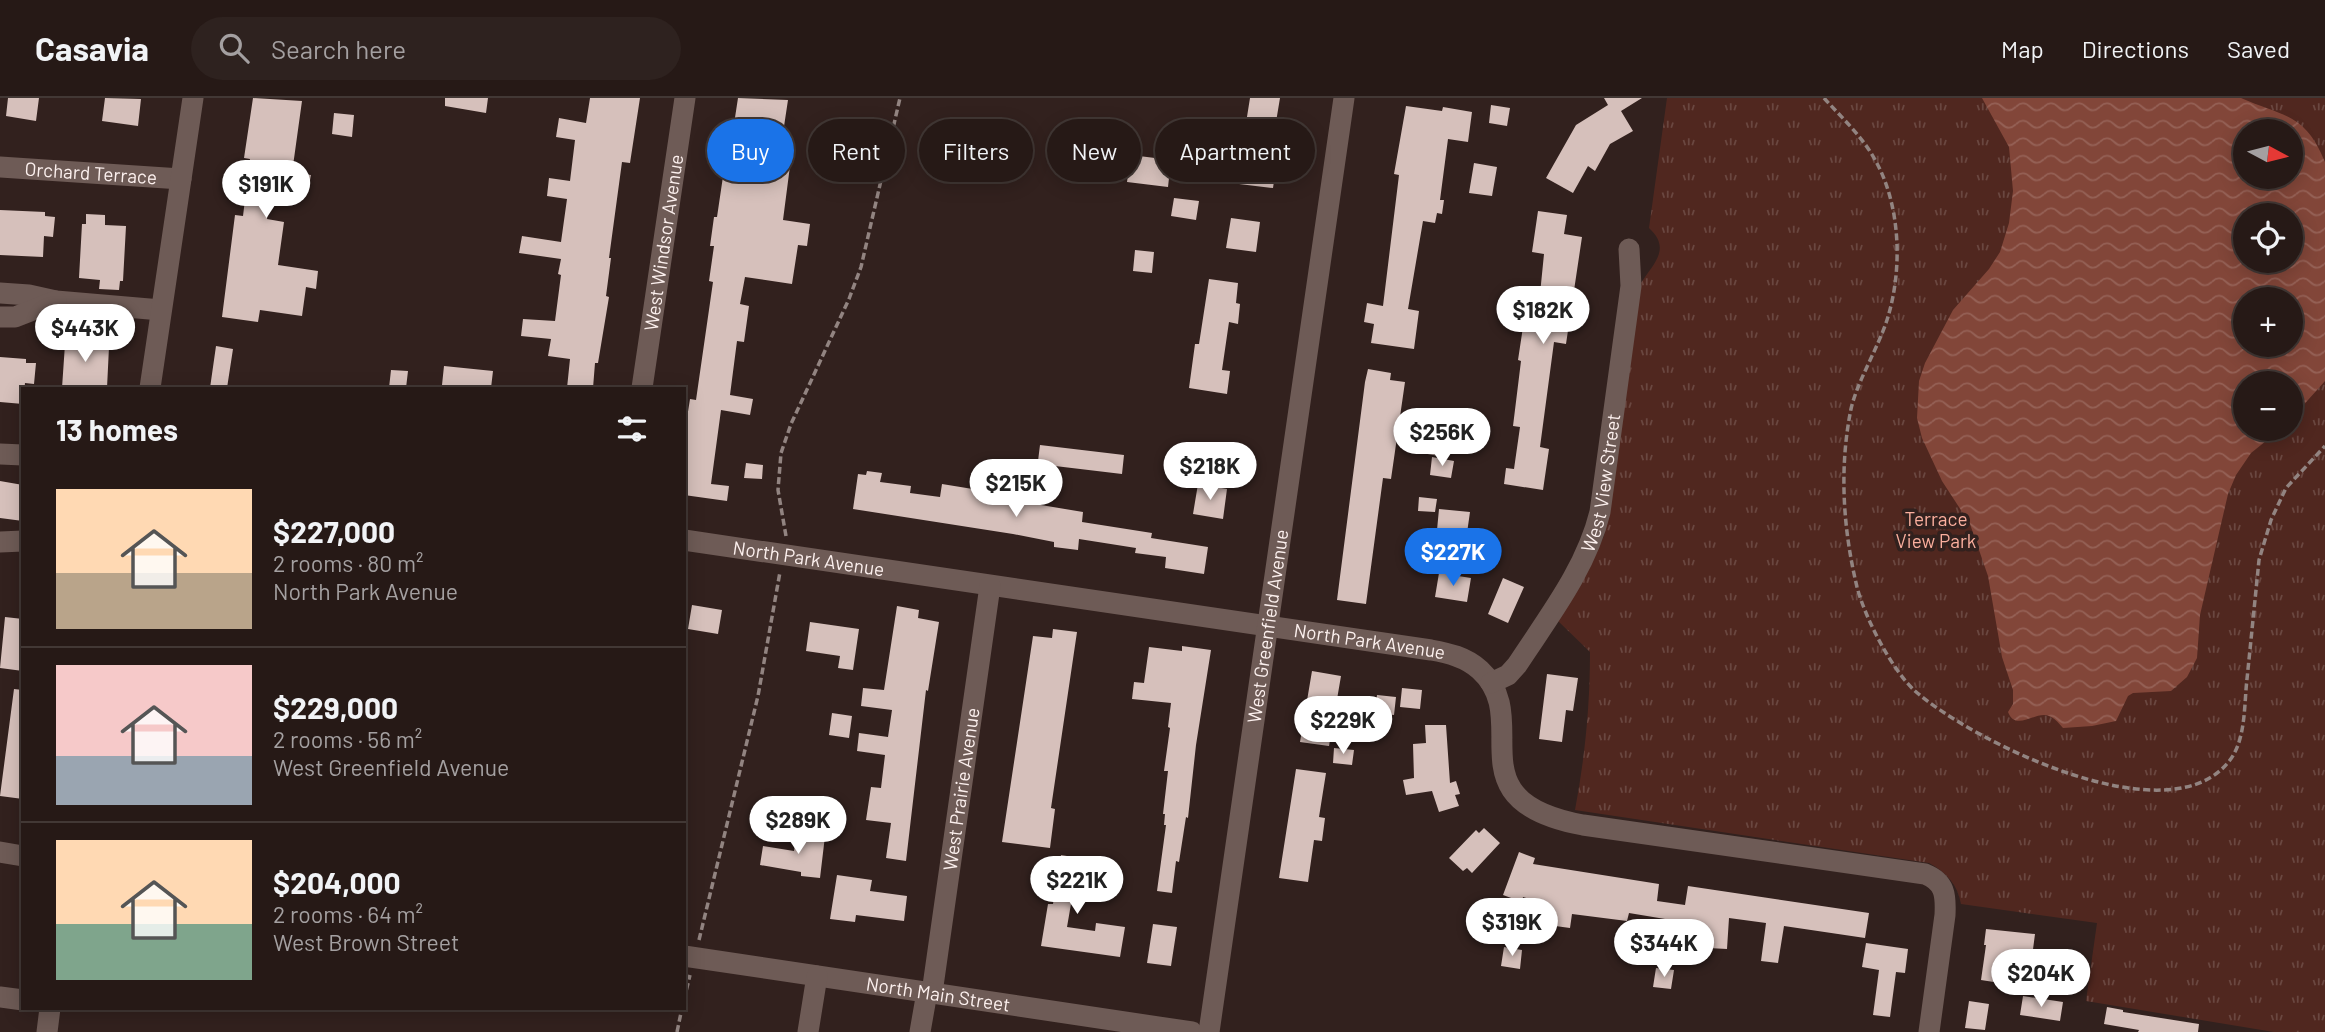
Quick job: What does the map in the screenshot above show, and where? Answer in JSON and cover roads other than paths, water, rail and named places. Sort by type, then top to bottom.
[{"type":"street","points":[[150,387],[193,98]]},
{"type":"street","name":"West Windsor Avenue","points":[[642,387],[685,98]]},
{"type":"street","name":"West Greenfield Avenue","points":[[1209,1032],[1343,98]]},
{"type":"street","name":"Orchard Terrace","points":[[0,167],[181,179]]},
{"type":"street","name":"West View Street","points":[[1491,683],[1508,675],[1517,665],[1576,574],[1591,544],[1600,512],[1632,286],[1629,248]]},
{"type":"street","points":[[0,293],[161,310]]},
{"type":"street","points":[[0,317],[15,317],[56,301]]},
{"type":"street","points":[[0,454],[21,455]]},
{"type":"street","name":"North Park Avenue","points":[[686,540],[1269,625],[1449,654],[1479,669],[1491,683]]},
{"type":"street","points":[[0,542],[21,541]]},
{"type":"street","name":"West Prairie Avenue","points":[[920,1032],[929,993],[990,586]]},
{"type":"street","points":[[1491,683],[1499,704],[1500,743],[1507,778],[1517,797],[1526,805],[1548,816],[1583,825],[1925,874],[1936,878],[1943,887],[1946,898],[1929,1032]]},
{"type":"street","points":[[0,852],[21,856]]},
{"type":"street","name":"North Main Street","points":[[691,956],[1145,1029],[1192,1032]]},
{"type":"street","points":[[808,1032],[817,976]]},
{"type":"street","points":[[0,997],[21,1000]]},
{"type":"street","points":[[47,1032],[50,1010]]},
{"type":"water","points":[[1982,98],[2241,98],[2292,119],[2233,119],[2233,189],[2303,189],[2303,127],[2325,162],[2325,381],[2303,406],[2303,371],[2233,371],[2233,441],[2266,441],[2251,453],[2236,475],[2228,494],[2200,615],[2197,658],[2187,677],[2171,691],[2133,693],[2128,696],[2116,721],[2092,726],[2063,728],[2047,715],[2019,721],[2008,712],[2013,704],[2013,690],[2002,657],[1988,576],[1970,524],[1942,481],[1922,438],[1917,418],[1919,381],[1925,363],[1953,310],[1989,269],[2000,252],[2009,223],[2013,191],[2009,147]]},
{"type":"park label","name":"Terrace View Park","points":[[1936,530]]}]
